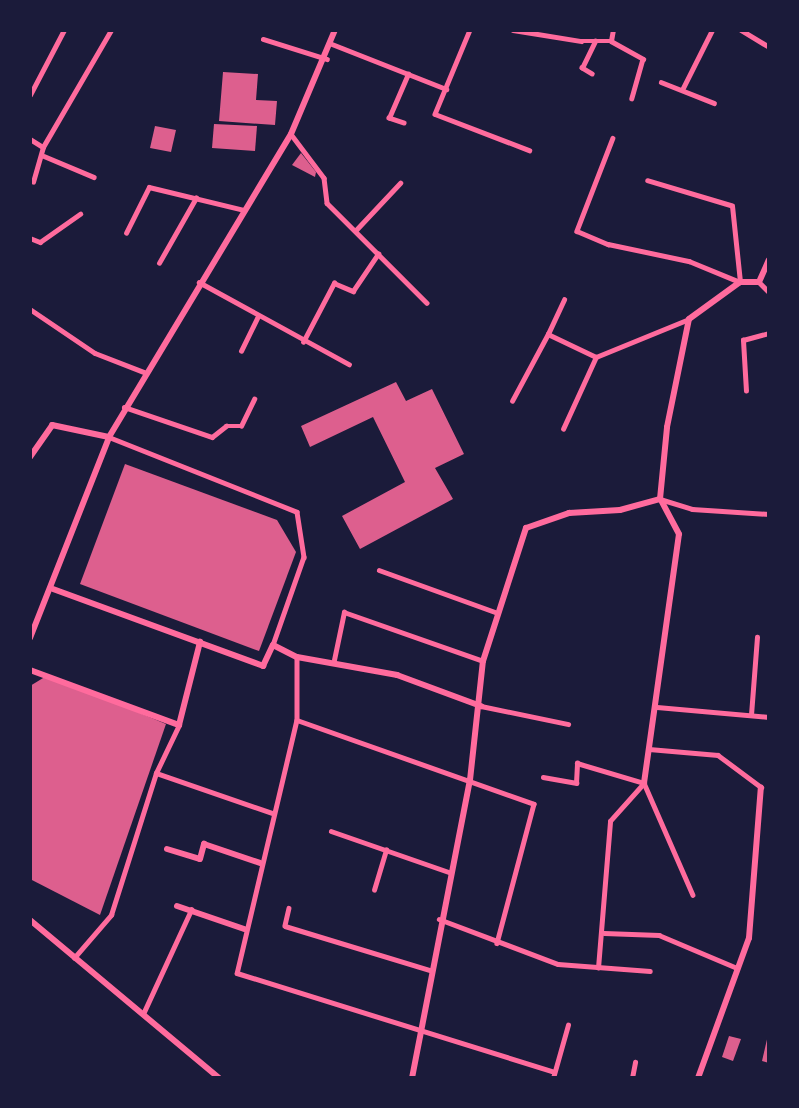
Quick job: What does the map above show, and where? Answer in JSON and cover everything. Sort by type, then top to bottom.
[{"type":"street","points":[[30,638],[52,589],[109,437],[124,407],[291,134],[327,59],[335,30]]},
{"type":"street","points":[[644,783],[657,707],[679,534],[660,499],[667,427],[689,319],[740,282],[759,282],[769,260]]},
{"type":"street","points":[[30,457],[52,425],[109,437]]},
{"type":"street","points":[[412,1078],[439,919],[470,780],[482,706],[483,661],[495,612],[526,528],[569,513],[620,510],[660,499]]},
{"type":"street","points":[[52,589],[263,666],[273,645],[297,657],[334,660],[397,675],[482,706]]},
{"type":"street","points":[[30,670],[179,725],[200,642]]},
{"type":"street","points":[[698,1078],[749,938],[761,787]]},
{"type":"street","points":[[167,849],[200,859],[204,844],[260,863]]},
{"type":"street","points":[[177,906],[244,929]]},
{"type":"street","points":[[30,920],[219,1078]]},
{"type":"lane","points":[[30,95],[64,30]]},
{"type":"lane","points":[[33,182],[45,156],[43,147],[111,30]]},
{"type":"lane","points":[[470,30],[435,114],[529,150]]},
{"type":"lane","points":[[513,30],[610,41],[643,59],[632,98]]},
{"type":"lane","points":[[610,41],[613,30]]},
{"type":"lane","points":[[682,90],[712,30]]},
{"type":"lane","points":[[741,30],[769,47]]},
{"type":"lane","points":[[263,39],[327,59]]},
{"type":"lane","points":[[592,74],[582,68],[595,41]]},
{"type":"lane","points":[[332,44],[446,89]]},
{"type":"lane","points":[[404,123],[389,118],[408,74]]},
{"type":"lane","points":[[661,82],[714,103]]},
{"type":"lane","points":[[291,134],[324,178],[327,202],[427,303]]},
{"type":"lane","points":[[614,138],[578,231],[608,244],[689,261],[740,282],[732,206],[648,181]]},
{"type":"lane","points":[[30,139],[43,147]]},
{"type":"lane","points":[[45,156],[94,177]]},
{"type":"lane","points":[[355,231],[400,183]]},
{"type":"lane","points":[[126,233],[150,187],[244,210]]},
{"type":"lane","points":[[159,262],[196,198]]},
{"type":"lane","points":[[30,238],[40,242],[57,225],[64,229],[80,214]]},
{"type":"lane","points":[[303,342],[334,283],[353,291],[378,254]]},
{"type":"lane","points":[[200,282],[303,342],[349,364]]},
{"type":"lane","points":[[759,282],[769,292]]},
{"type":"lane","points":[[512,401],[564,299]]},
{"type":"lane","points":[[30,309],[95,353],[144,372]]},
{"type":"lane","points":[[241,351],[258,316]]},
{"type":"lane","points":[[563,429],[596,357],[689,319]]},
{"type":"lane","points":[[746,391],[743,340],[769,333]]},
{"type":"lane","points":[[548,334],[596,357]]},
{"type":"lane","points":[[124,407],[212,437],[226,426],[241,426],[254,399]]},
{"type":"lane","points":[[109,437],[297,512],[304,557],[273,645]]},
{"type":"lane","points":[[660,499],[692,509],[769,514]]},
{"type":"lane","points":[[379,570],[495,612]]},
{"type":"lane","points":[[334,660],[344,612],[483,661]]},
{"type":"lane","points":[[751,716],[757,637]]},
{"type":"lane","points":[[297,657],[297,720],[244,929],[246,939],[237,973],[553,1075],[568,1025]]},
{"type":"lane","points":[[482,706],[568,724]]},
{"type":"lane","points":[[657,707],[769,717]]},
{"type":"lane","points":[[297,720],[534,804],[497,943]]},
{"type":"lane","points":[[74,958],[111,915],[156,772],[179,725]]},
{"type":"lane","points":[[649,749],[718,755],[761,787]]},
{"type":"lane","points":[[543,777],[576,783],[577,763],[644,783],[693,895]]},
{"type":"lane","points":[[156,772],[272,813]]},
{"type":"lane","points":[[598,968],[604,933],[610,821],[644,783]]},
{"type":"lane","points":[[331,831],[449,872]]},
{"type":"lane","points":[[374,890],[386,850]]},
{"type":"lane","points":[[289,908],[285,926],[430,970]]},
{"type":"lane","points":[[142,1014],[191,910]]},
{"type":"lane","points":[[439,919],[497,943],[558,964],[650,971]]},
{"type":"lane","points":[[604,933],[659,935],[737,968]]},
{"type":"lane","points":[[633,1078],[635,1062]]},
{"type":"building","points":[[223,72],[258,74],[256,100],[277,101],[275,125],[219,121]]},
{"type":"building","points":[[214,124],[257,126],[255,151],[212,148]]},
{"type":"building","points":[[155,126],[176,130],[171,152],[150,148]]},
{"type":"building","points":[[301,153],[316,172],[315,177],[292,165]]},
{"type":"building","points":[[396,382],[406,401],[432,389],[464,454],[435,468],[453,499],[360,549],[342,516],[405,482],[373,417],[310,447],[301,426]]},
{"type":"building","points":[[125,464],[277,520],[296,552],[259,651],[80,584]]},
{"type":"building","points":[[48,675],[166,724],[100,915],[30,879],[30,686]]},
{"type":"building","points":[[769,1035],[769,1063],[762,1061]]},
{"type":"building","points":[[729,1036],[741,1039],[733,1061],[722,1057]]}]
